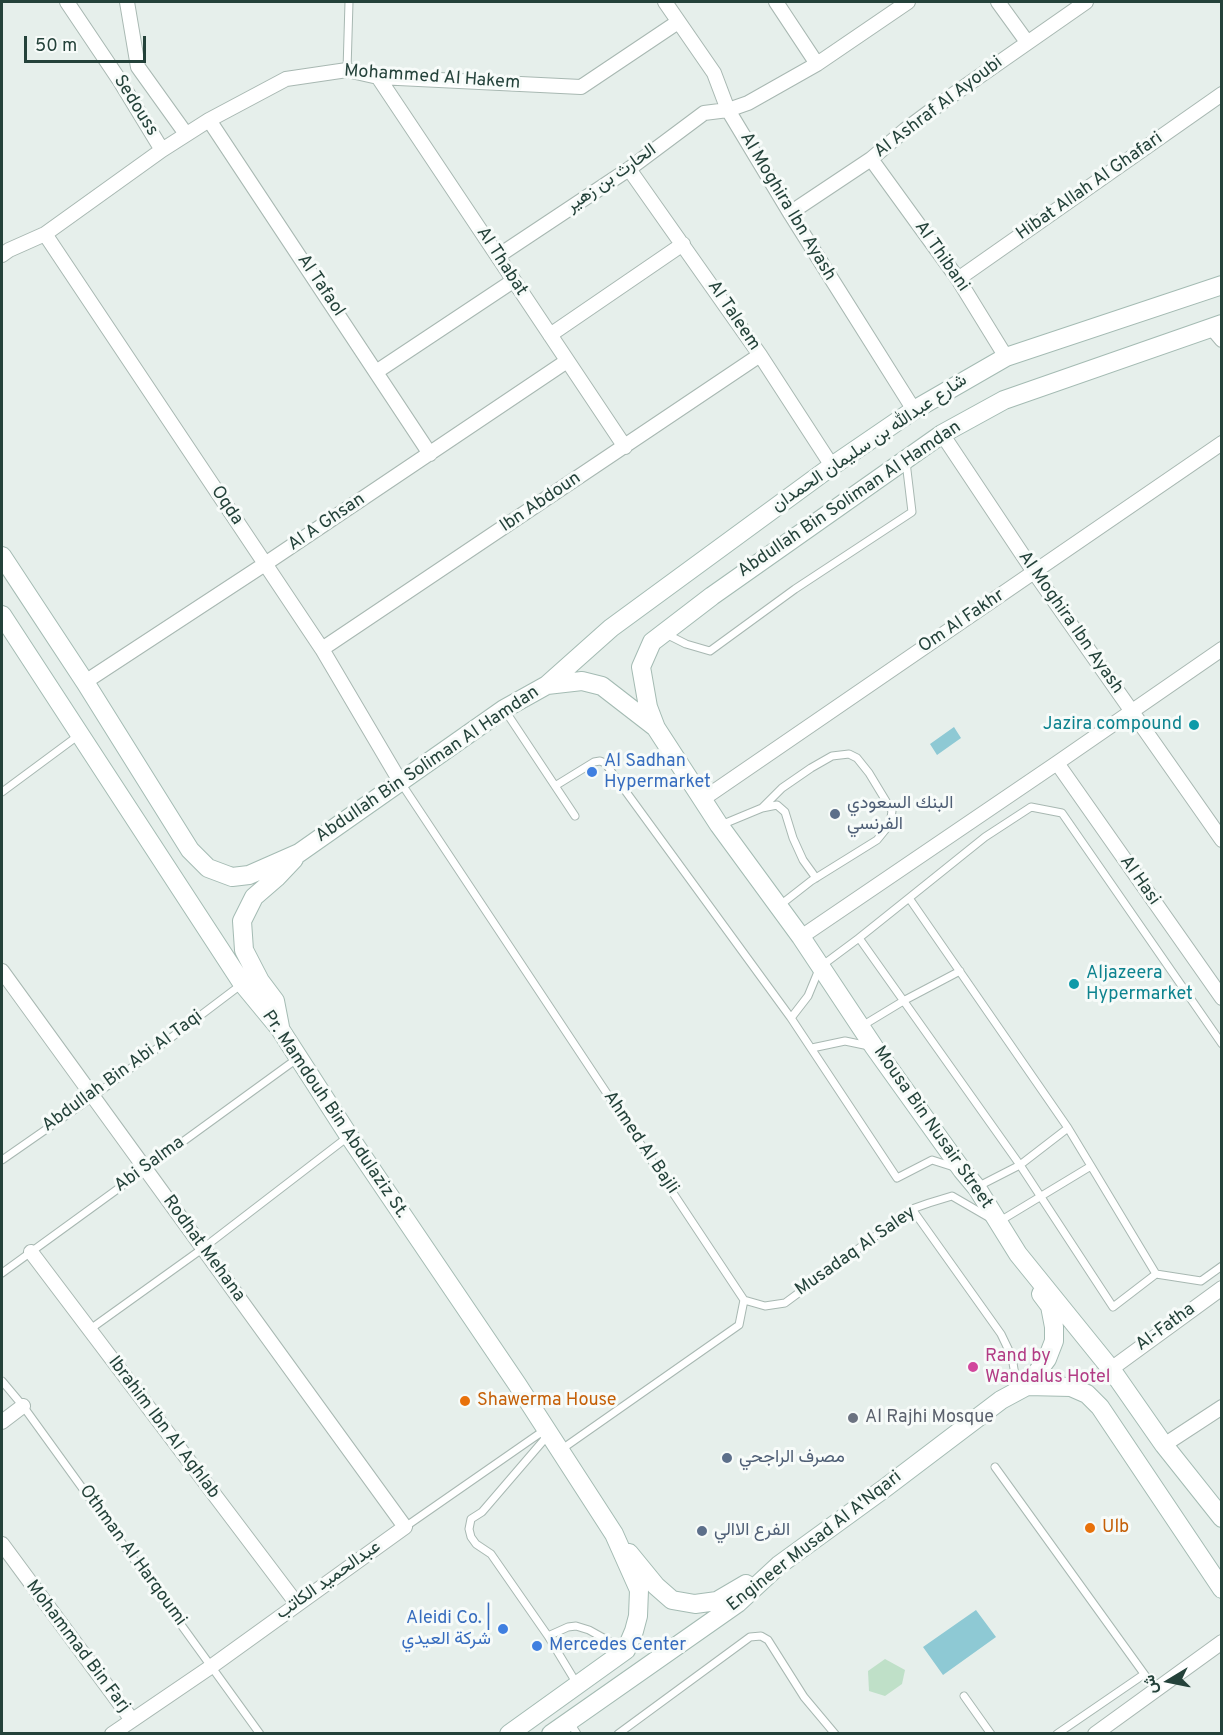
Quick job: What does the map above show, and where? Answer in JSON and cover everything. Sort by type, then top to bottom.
[{"type":"street","name":"Sedouss","points":[[67,2],[120,81],[162,150]]},
{"type":"street","points":[[127,2],[138,67],[186,134]]},
{"type":"street","name":"Al Moghira Ibn Ayash","points":[[664,2],[714,73],[728,110],[914,410]]},
{"type":"street","points":[[776,2],[817,64]]},
{"type":"street","name":"الحارث بن زهير","points":[[498,256],[629,169],[704,113],[728,110],[748,103],[817,64],[908,2]]},
{"type":"street","points":[[998,2],[1027,42]]},
{"type":"street","name":"Al Ashraf Al Ayoubi","points":[[790,213],[871,159],[921,118],[1086,2]]},
{"type":"street","name":"Mohammed Al Hakem","points":[[4,248],[45,234],[186,134],[286,79],[347,70],[378,77],[581,87],[678,22]]},
{"type":"street","name":"Al Thabat","points":[[378,77],[625,447]]},
{"type":"street","name":"Hibat Allah Al Ghafari","points":[[958,279],[1221,94]]},
{"type":"street","name":"Al Tafaol","points":[[209,120],[430,454]]},
{"type":"street","name":"Al Thibani","points":[[871,159],[958,279],[1006,357]]},
{"type":"street","name":"Al Taleem","points":[[629,169],[760,355],[832,466]]},
{"type":"street","name":"Oqda","points":[[45,234],[322,649],[401,783]]},
{"type":"street","points":[[550,336],[683,244]]},
{"type":"street","points":[[376,372],[513,281]]},
{"type":"street","name":"شارع عبدالله بن سليمان الحمدان","points":[[611,628],[832,466],[914,410],[1006,357],[1221,285]]},
{"type":"street","name":"Abdullah Bin Soliman Al Hamdan","points":[[656,728],[648,708],[641,667],[652,642],[712,596],[942,434],[1004,400],[1218,330]]},
{"type":"street","name":"Ibn Abdoun","points":[[322,649],[760,355]]},
{"type":"street","name":"Al A Ghsan","points":[[85,682],[567,361]]},
{"type":"street","name":"Al Moghira Ibn Ayash","points":[[942,434],[1034,572],[1221,840]]},
{"type":"street","name":"Om Al Fakhr","points":[[703,799],[1221,443]]},
{"type":"street","points":[[2,556],[85,682],[190,850],[208,868],[232,878],[249,875],[299,853]]},
{"type":"street","name":"Pr. Mamdouh Bin Abdulaziz St.","points":[[2,615],[242,983],[280,1029],[349,1137],[517,1384],[614,1534],[639,1590],[636,1624],[626,1650]]},
{"type":"street","name":"Abdullah Bin Soliman Al Hamdan","points":[[299,853],[504,709],[547,685],[611,628]]},
{"type":"street","points":[[801,937],[1057,764],[1221,649]]},
{"type":"street","points":[[547,685],[582,681],[602,686],[656,728]]},
{"type":"street","name":"Mousa Bin Nusair Street","points":[[656,728],[719,825],[801,937],[874,1047],[977,1188],[1018,1254],[1110,1369],[1164,1445],[1221,1518]]},
{"type":"street","name":"Al Hasi","points":[[1057,764],[1221,998]]},
{"type":"street","points":[[280,1029],[275,1001],[260,981],[244,950],[242,921],[254,897],[299,853]]},
{"type":"street","name":"Rodhat Mehana","points":[[2,971],[405,1527]]},
{"type":"street","name":"Ibrahim Ibn Al Aghlab","points":[[31,1252],[297,1604]]},
{"type":"street","name":"Engineer Musad Al A'Nqari","points":[[551,1734],[573,1727],[738,1603],[779,1565],[1019,1390],[1047,1359],[1054,1341],[1054,1327],[1050,1306],[1018,1254]]},
{"type":"street","name":"Al-Fatha","points":[[1110,1369],[1221,1288]]},
{"type":"street","points":[[1019,1390],[1071,1387],[1087,1394],[1100,1407],[1221,1589]]},
{"type":"street","points":[[2,1422],[23,1406]]},
{"type":"street","points":[[1164,1445],[1221,1407]]},
{"type":"street","name":"عبدالحميد الكاتب","points":[[112,1734],[212,1666],[405,1527]]},
{"type":"street","points":[[614,1534],[656,1586],[672,1600],[695,1604],[717,1600],[779,1565]]},
{"type":"street","name":"Mohammad Bin Farj","points":[[2,1544],[132,1720]]},
{"type":"street","points":[[1095,1734],[1221,1642]]},
{"type":"street","points":[[509,1734],[626,1650]]},
{"type":"lane","points":[[347,70],[349,2]]},
{"type":"lane","points":[[663,633],[686,644],[710,651],[795,589],[912,512],[906,459]]},
{"type":"lane","points":[[504,709],[575,816]]},
{"type":"lane","points":[[2,792],[81,734]]},
{"type":"lane","points":[[762,808],[782,788],[832,756],[849,754],[857,758],[869,773],[892,811],[890,824],[878,840],[816,878],[778,907]]},
{"type":"lane","points":[[555,786],[594,762],[605,763],[791,1018],[897,1178],[932,1160],[962,1170]]},
{"type":"lane","name":"Ahmed Al Bajli","points":[[401,783],[744,1300]]},
{"type":"lane","points":[[719,825],[762,808],[777,805],[785,812],[802,860],[816,878]]},
{"type":"lane","points":[[791,1018],[812,989],[820,967],[985,837],[1030,807],[1062,813],[1221,1044]]},
{"type":"lane","points":[[909,898],[1068,1128],[1156,1274]]},
{"type":"lane","points":[[859,938],[1043,1197],[1113,1307],[1156,1274],[1201,1281],[1221,1266]]},
{"type":"lane","points":[[862,1026],[960,971]]},
{"type":"lane","name":"Abdullah Bin Abi Al Taqi","points":[[2,1160],[94,1096],[242,983]]},
{"type":"lane","points":[[812,1048],[845,1041],[874,1047]]},
{"type":"lane","name":"Abi Salma","points":[[2,1273],[298,1058]]},
{"type":"lane","points":[[977,1188],[1020,1165],[1068,1128]]},
{"type":"lane","points":[[89,1330],[202,1249],[276,1190],[349,1137]]},
{"type":"lane","points":[[998,1222],[1091,1166]]},
{"type":"lane","name":"Musadaq Al Saley","points":[[744,1300],[765,1306],[785,1303],[912,1209],[952,1196],[998,1222]]},
{"type":"lane","points":[[912,1209],[1001,1334],[1012,1357],[1019,1390]]},
{"type":"lane","points":[[560,1450],[739,1325],[744,1300]]},
{"type":"lane","name":"Othman Al Harqoumi","points":[[2,1381],[23,1406],[260,1734]]},
{"type":"lane","points":[[547,1432],[482,1512],[471,1520],[470,1529],[471,1537],[476,1544],[491,1554],[548,1636],[578,1686]]},
{"type":"lane","name":"عبدالحميد الكاتب","points":[[405,1527],[547,1432]]},
{"type":"lane","points":[[995,1467],[1155,1689]]},
{"type":"lane","points":[[548,1636],[576,1626],[589,1630],[626,1650]]},
{"type":"lane","points":[[618,1734],[750,1637],[761,1636],[768,1640],[808,1702],[835,1734]]},
{"type":"lane","points":[[1057,1734],[1143,1675]]},
{"type":"lane","points":[[964,1696],[991,1734]]},
{"type":"green space","points":[[885,1659],[905,1670],[902,1684],[885,1696],[869,1691],[868,1671]]},
{"type":"water","points":[[954,727],[961,738],[937,755],[930,744]]},
{"type":"water","points":[[976,1610],[996,1637],[943,1675],[923,1647]]},
{"type":"place","name":"Jazira compound","points":[[1194,725]]},
{"type":"place","name":"Al Sadhan Hypermarket","points":[[592,772]]},
{"type":"place","name":"البنك السعودي الفرنسي","points":[[835,814]]},
{"type":"place","name":"Aljazeera Hypermarket","points":[[1074,984]]},
{"type":"place","name":"Rand by Wandalus Hotel","points":[[973,1367]]},
{"type":"place","name":"Shawerma House","points":[[465,1401]]},
{"type":"place","name":"Al Rajhi Mosque","points":[[853,1418]]},
{"type":"place","name":"مصرف الراجحي","points":[[727,1458]]},
{"type":"place","name":"Ulb","points":[[1090,1528]]},
{"type":"place","name":"الفرع الاالي","points":[[702,1531]]},
{"type":"place","name":"Aleidi Co. | شركة العيدي","points":[[503,1629]]},
{"type":"place","name":"Mercedes Center","points":[[537,1646]]}]
